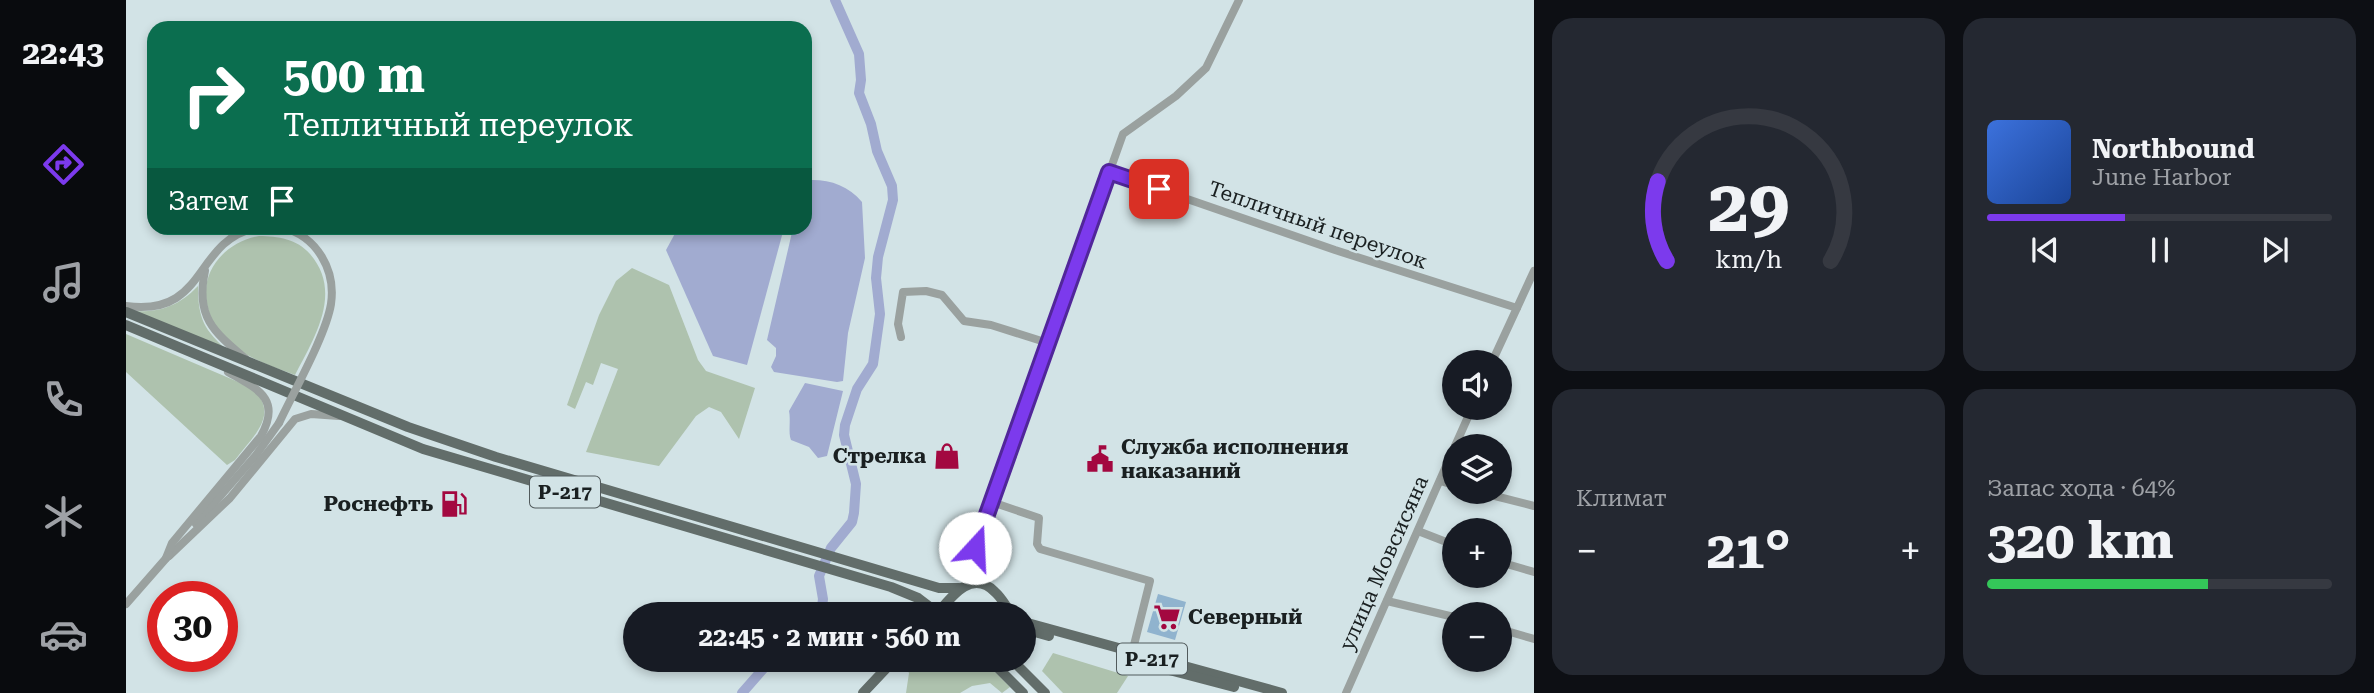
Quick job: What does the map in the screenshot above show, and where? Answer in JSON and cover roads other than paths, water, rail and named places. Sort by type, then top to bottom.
[{"type":"main road","name":"Р-217","points":[[126,312],[408,427],[496,457],[939,588],[960,589],[984,584],[998,594],[1002,601]]},
{"type":"main road","name":"Р-217","points":[[126,325],[340,416],[457,460],[860,578],[907,593],[921,602]]},
{"type":"main road","points":[[950,602],[960,589]]},
{"type":"main road","name":"Р-217","points":[[1036,625],[1282,693]]},
{"type":"main road","name":"Р-217","points":[[1036,632],[1259,693]]},
{"type":"main road","points":[[863,693],[883,672]]},
{"type":"main road","points":[[1001,672],[1023,693]]},
{"type":"main road","points":[[1024,672],[1045,693]]},
{"type":"street","points":[[960,589],[1124,133],[1168,103],[1206,68],[1239,0]]},
{"type":"street","name":"Тепличный переулок","points":[[1109,172],[1325,247],[1517,308]]},
{"type":"street","points":[[126,306],[154,307],[169,303],[188,289],[216,250],[239,235]]},
{"type":"street","points":[[126,604],[256,455],[279,423],[328,316],[332,293],[329,270],[317,250],[301,235]]},
{"type":"street","points":[[205,268],[202,300],[208,321],[224,341],[254,366]]},
{"type":"street","points":[[1498,350],[1534,271]]},
{"type":"street","points":[[901,337],[898,331],[903,292],[919,291],[934,292],[946,298],[964,321],[991,325],[1048,343]]},
{"type":"street","points":[[166,558],[172,543],[261,436],[267,423],[268,406],[263,393],[214,363]]},
{"type":"street","points":[[166,558],[230,498],[295,419],[311,414],[340,416]]},
{"type":"street","name":"улица Мовсисяна","points":[[1346,693],[1442,476]]},
{"type":"street","points":[[1512,500],[1534,506]]},
{"type":"street","points":[[992,502],[1039,518],[1037,544],[1040,549],[1150,580],[1132,653]]},
{"type":"street","points":[[1418,531],[1442,540]]},
{"type":"street","points":[[1512,566],[1534,572]]},
{"type":"street","points":[[1387,601],[1442,614]]},
{"type":"street","points":[[1512,633],[1534,639]]},
{"type":"water","points":[[812,180],[838,184],[851,191],[862,202],[865,258],[848,333],[843,381],[774,372],[771,367],[776,348],[767,340],[791,235],[812,235]]},
{"type":"water","points":[[674,235],[782,235],[747,365],[713,356],[666,250]]},
{"type":"water","points":[[805,383],[843,391],[827,456],[818,458],[809,447],[791,440],[789,411]]},
{"type":"waterway","points":[[823,602],[819,576],[831,548],[852,522],[854,513],[856,484],[844,435],[845,425],[857,389],[873,364],[880,314],[876,278],[878,257],[893,200],[892,186],[877,151],[871,124],[859,93],[859,54],[835,0]]},
{"type":"waterway","points":[[742,693],[760,672]]},
{"type":"place","name":"Стрелка","points":[[947,456]]},
{"type":"place","name":"Служба исполнения наказаний","points":[[1100,459]]},
{"type":"place","name":"Роснефть","points":[[454,504]]},
{"type":"place","name":"Северный","points":[[1167,617]]}]
